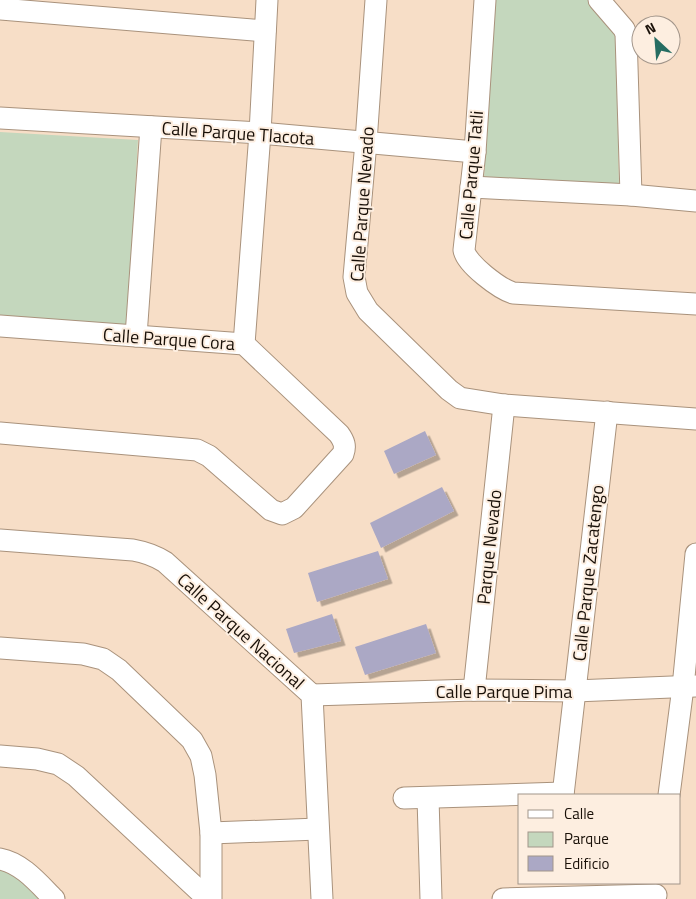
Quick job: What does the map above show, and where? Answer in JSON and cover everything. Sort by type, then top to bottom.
[{"type":"street","points":[[244,344],[260,134],[267,0]]},
{"type":"street","name":"Calle Parque Nevado","points":[[376,0],[354,277],[357,293],[368,311],[460,398],[504,405],[696,419]]},
{"type":"street","name":"Calle Parque Tatli","points":[[486,0],[475,152],[465,254],[467,260],[503,289],[513,293],[696,304]]},
{"type":"street","points":[[599,0],[626,32],[631,195]]},
{"type":"street","points":[[0,9],[265,32]]},
{"type":"street","name":"Calle Parque Tlacota","points":[[0,118],[260,134],[475,152]]},
{"type":"street","points":[[136,336],[151,127]]},
{"type":"street","points":[[471,187],[631,195],[696,201]]},
{"type":"street","name":"Calle Parque Cora","points":[[0,326],[244,344],[339,434],[344,442],[345,449],[343,454],[294,508],[285,514],[277,514],[208,456],[197,450],[0,433]]},
{"type":"street","name":"Parque Nevado","points":[[474,690],[504,405]]},
{"type":"street","name":"Calle Parque Zacatengo","points":[[563,794],[607,412]]},
{"type":"street","name":"Calle Parque Nacional","points":[[0,540],[133,550],[158,557],[312,695],[322,899]]},
{"type":"street","points":[[669,794],[690,686],[696,554]]},
{"type":"street","points":[[0,648],[83,654],[103,659],[119,670],[192,740],[202,756],[206,774],[211,833],[210,899]]},
{"type":"street","name":"Calle Parque Pima","points":[[312,695],[474,690],[575,691],[690,686]]},
{"type":"street","points":[[0,756],[37,759],[58,764],[76,776],[210,899]]},
{"type":"street","points":[[404,798],[518,795]]},
{"type":"street","points":[[428,798],[431,899]]},
{"type":"street","points":[[211,833],[318,829]]},
{"type":"street","points":[[0,859],[10,861],[20,868],[54,899]]},
{"type":"street","points":[[503,899],[656,892]]},
{"type":"green space","points":[[494,0],[588,0],[616,32],[619,185],[484,177]]},
{"type":"green space","points":[[0,132],[138,140],[127,325],[0,318]]},
{"type":"green space","points":[[0,868],[15,869],[46,899],[0,899]]},
{"type":"building","points":[[425,431],[436,455],[394,474],[384,451]]},
{"type":"building","points":[[442,487],[454,511],[381,548],[370,523]]},
{"type":"building","points":[[378,551],[388,579],[317,602],[308,573]]},
{"type":"building","points":[[332,614],[341,641],[294,653],[286,629]]},
{"type":"building","points":[[426,624],[436,653],[365,675],[355,647]]}]
